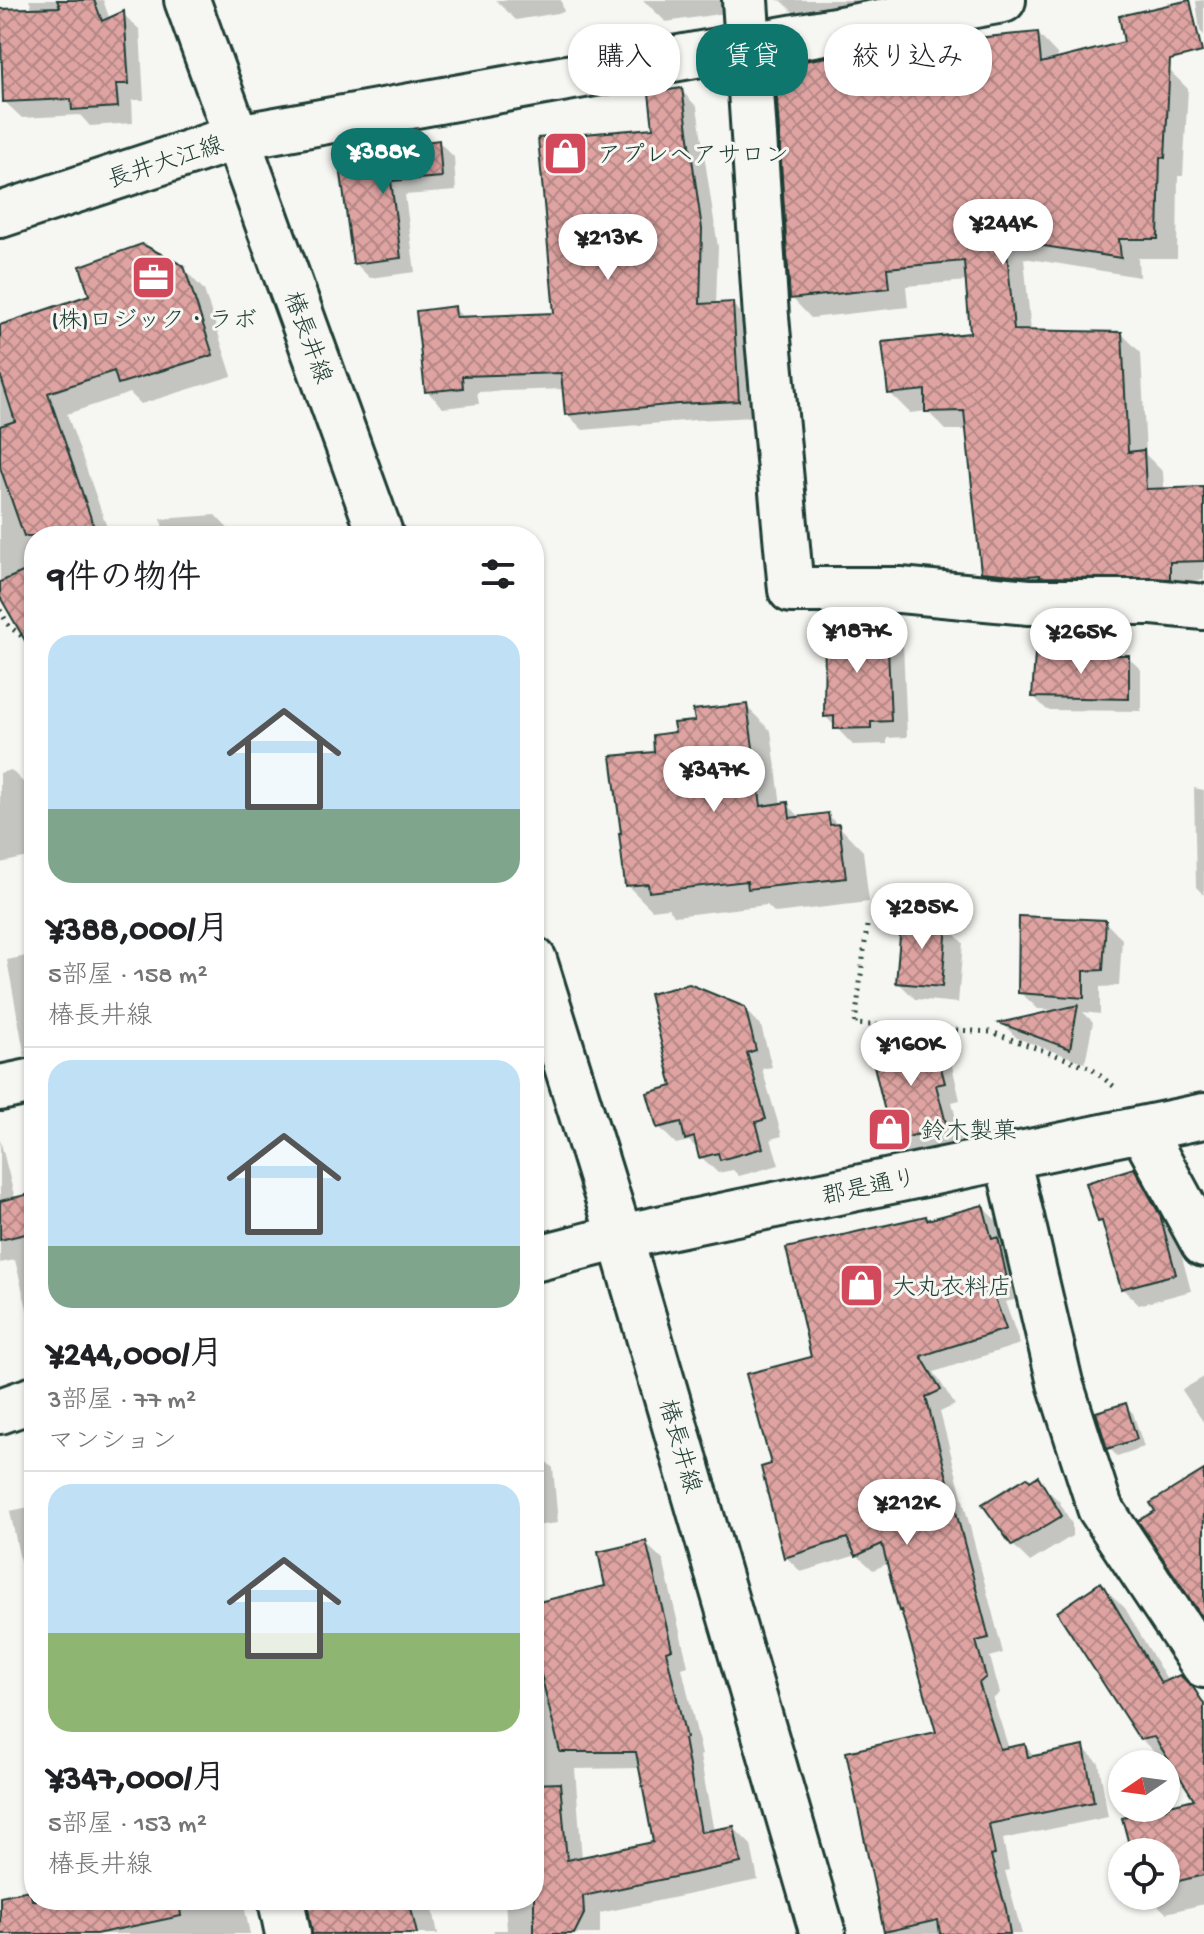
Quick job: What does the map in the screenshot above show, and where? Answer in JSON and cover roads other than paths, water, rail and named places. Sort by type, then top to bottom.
[{"type":"main road","name":"長井大江線","points":[[0,215],[237,137],[187,0]]},
{"type":"main road","points":[[745,0],[747,24]]},
{"type":"main road","points":[[808,34],[1003,0]]},
{"type":"main road","points":[[237,137],[696,53]]},
{"type":"main road","points":[[751,96],[766,317],[791,590],[900,590],[1029,602],[1153,602],[1204,607]]},
{"type":"main road","name":"椿長井線","points":[[237,137],[377,526]]},
{"type":"main road","name":"椿長井線","points":[[544,988],[620,1237],[823,1934]]},
{"type":"main road","points":[[0,1088],[24,1083]]},
{"type":"main road","points":[[1170,1124],[1204,1244]]},
{"type":"main road","name":"郡是通り","points":[[544,1256],[620,1237],[1170,1124]]},
{"type":"main road","points":[[1007,1157],[1060,1383],[1100,1508],[1204,1665]]},
{"type":"main road","points":[[0,1411],[24,1403]]},
{"type":"main road","points":[[283,1910],[288,1934]]},
{"type":"place","name":"アプレヘアサロン","points":[[566,154]]},
{"type":"place","name":"(株)ロジック・ラボ","points":[[154,277]]},
{"type":"place","name":"鈴木製菓","points":[[890,1130]]},
{"type":"place","name":"大丸衣料店","points":[[861,1286]]}]
